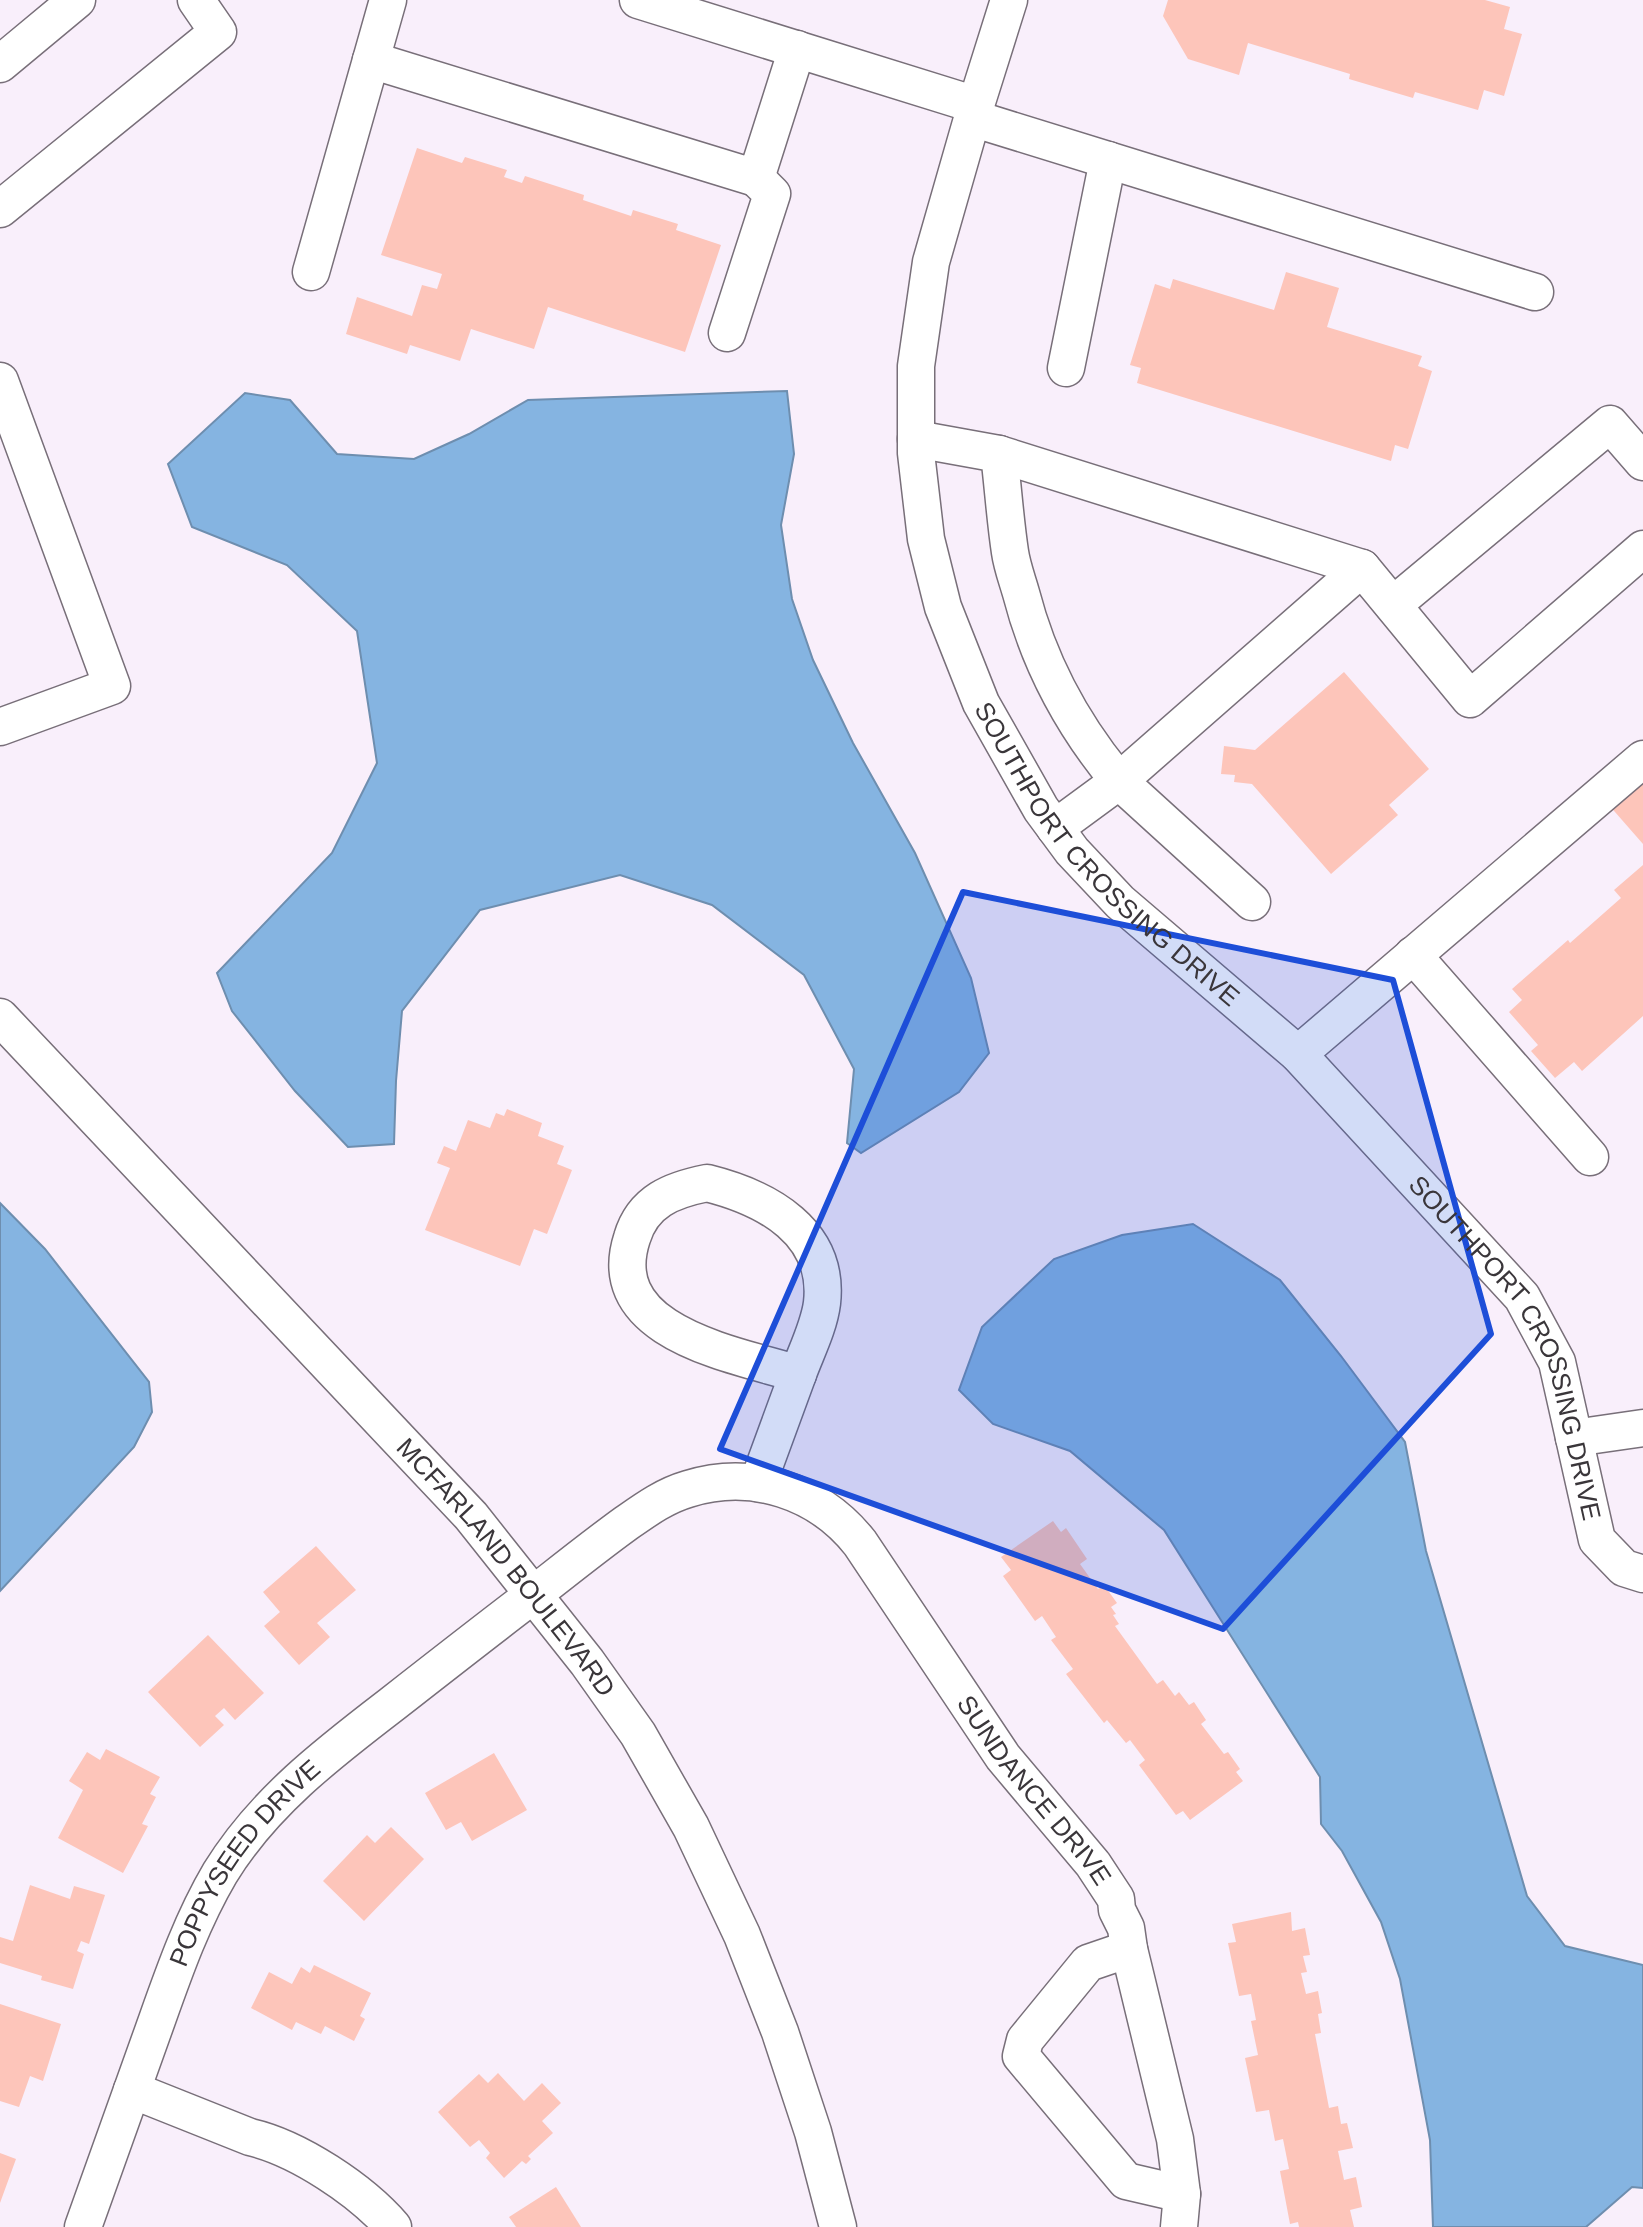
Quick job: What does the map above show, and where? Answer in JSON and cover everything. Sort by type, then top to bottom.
[{"type":"street","points":[[0,64],[77,0]]},
{"type":"street","points":[[0,209],[218,32],[196,0]]},
{"type":"street","points":[[311,272],[388,0]]},
{"type":"street","points":[[638,0],[797,49],[1108,160],[1535,292]]},
{"type":"street","name":"SOUTHPORT CROSSING DRIVE","points":[[1009,0],[931,262],[916,366],[916,439],[926,539],[943,607],[981,703],[1041,809],[1072,851],[1120,902],[1298,1054],[1522,1297],[1557,1362],[1597,1540],[1624,1568],[1643,1574]]},
{"type":"street","points":[[756,178],[797,49]]},
{"type":"street","points":[[371,60],[756,178],[772,194],[727,333]]},
{"type":"street","points":[[1066,368],[1108,160]]},
{"type":"street","points":[[0,381],[112,686],[3,717]]},
{"type":"street","points":[[1393,605],[1610,424],[1643,462]]},
{"type":"street","points":[[916,439],[999,454],[1362,568],[1470,699],[1643,549]]},
{"type":"street","points":[[999,454],[1010,554],[1026,613],[1048,671],[1071,716],[1119,781],[1252,902]]},
{"type":"street","points":[[1055,828],[1119,781],[1362,568]]},
{"type":"street","points":[[1298,1054],[1643,759]]},
{"type":"street","points":[[1413,955],[1590,1157]]},
{"type":"street","name":"MCFARLAND BOULEVARD","points":[[0,1017],[471,1516],[587,1662],[638,1734],[691,1827],[742,1935],[780,2032],[813,2132],[838,2227]]},
{"type":"street","points":[[758,1483],[798,1374],[822,1305],[823,1275],[818,1258],[794,1224],[778,1211],[745,1194],[707,1183],[675,1190],[663,1197],[642,1216],[627,1252],[631,1291],[642,1308],[665,1327],[693,1341],[798,1374]]},
{"type":"street","points":[[1574,1438],[1643,1428]]},
{"type":"street","name":"SUNDANCE DRIVE","points":[[534,1594],[661,1500],[689,1488],[712,1483],[746,1481],[801,1495],[832,1513],[847,1527],[1003,1757],[1093,1864],[1116,1899],[1117,1910],[1126,1928],[1175,2139],[1180,2211]]},
{"type":"street","name":"POPPYSEED DRIVE","points":[[83,2227],[188,1934],[221,1872],[251,1829],[327,1753],[534,1594]]},
{"type":"street","points":[[1129,1949],[1088,1963],[1025,2040],[1021,2056],[1126,2181],[1180,2211]]},
{"type":"street","points":[[132,2090],[250,2137],[268,2141],[300,2157],[345,2184],[393,2227]]},
{"type":"highlighted area","points":[[963,892],[1393,980],[1491,1334],[1223,1629],[720,1449]]},
{"type":"water","points":[[787,391],[794,454],[781,525],[792,599],[813,660],[853,743],[915,853],[971,978],[989,1053],[959,1092],[861,1153],[847,1143],[854,1069],[804,975],[712,905],[620,875],[480,910],[402,1011],[394,1144],[348,1147],[295,1091],[232,1011],[217,973],[332,853],[377,763],[357,631],[287,565],[192,527],[168,464],[245,393],[290,400],[337,454],[414,459],[469,434],[528,400]]},
{"type":"water","points":[[0,1203],[45,1249],[149,1382],[152,1412],[134,1447],[0,1591]]},
{"type":"water","points":[[1193,1224],[1280,1280],[1405,1442],[1426,1551],[1527,1896],[1565,1946],[1643,1965],[1643,2188],[1632,2187],[1586,2227],[1433,2227],[1430,2140],[1400,1979],[1381,1922],[1342,1851],[1321,1824],[1320,1777],[1164,1530],[1070,1451],[993,1424],[959,1390],[982,1327],[1054,1259],[1122,1235]]},
{"type":"building","points":[[1168,0],[1485,0],[1510,7],[1504,29],[1522,34],[1504,96],[1484,90],[1478,110],[1415,92],[1413,98],[1349,79],[1350,74],[1248,43],[1239,75],[1188,59],[1163,16]]},
{"type":"building","points":[[417,148],[462,163],[465,157],[507,170],[504,177],[522,183],[525,176],[584,195],[583,200],[631,216],[633,210],[678,224],[676,230],[721,245],[685,352],[548,307],[534,349],[471,329],[460,361],[410,345],[407,354],[346,334],[357,297],[412,316],[422,285],[437,289],[442,274],[381,255]]},
{"type":"building","points":[[1286,272],[1339,288],[1327,327],[1422,356],[1418,366],[1432,371],[1408,449],[1395,445],[1391,461],[1137,383],[1141,368],[1130,365],[1155,284],[1170,289],[1173,279],[1274,310]]},
{"type":"building","points":[[1344,672],[1429,769],[1389,805],[1398,815],[1331,874],[1252,784],[1234,782],[1235,775],[1221,774],[1224,746],[1255,750]]},
{"type":"building","points":[[1643,759],[1643,844],[1601,796]]},
{"type":"building","points":[[1643,865],[1643,1016],[1582,1071],[1574,1062],[1555,1078],[1531,1051],[1538,1045],[1509,1012],[1522,1000],[1512,989],[1621,898],[1614,890]]},
{"type":"building","points":[[507,1109],[542,1123],[538,1136],[564,1146],[557,1164],[572,1170],[547,1234],[534,1229],[520,1266],[425,1230],[450,1168],[437,1163],[444,1146],[456,1151],[468,1120],[490,1128],[496,1113],[504,1116]]},
{"type":"building","points":[[1053,1521],[1061,1532],[1066,1528],[1087,1559],[1080,1564],[1098,1589],[1104,1585],[1117,1603],[1111,1607],[1119,1624],[1115,1626],[1157,1684],[1163,1680],[1175,1696],[1179,1692],[1189,1705],[1194,1702],[1206,1720],[1201,1724],[1240,1769],[1236,1772],[1243,1781],[1190,1820],[1183,1811],[1176,1815],[1139,1765],[1145,1760],[1130,1740],[1126,1743],[1107,1720],[1104,1723],[1066,1674],[1073,1669],[1051,1640],[1056,1637],[1042,1616],[1035,1621],[1003,1576],[1011,1570],[1001,1557]]},
{"type":"building","points":[[316,1546],[356,1590],[317,1623],[330,1637],[299,1665],[264,1626],[280,1612],[263,1592]]},
{"type":"building","points":[[208,1635],[264,1693],[235,1720],[224,1708],[215,1716],[224,1725],[200,1747],[148,1692]]},
{"type":"building","points":[[106,1749],[160,1777],[150,1794],[156,1797],[142,1824],[148,1826],[123,1873],[58,1838],[83,1790],[69,1781],[87,1752],[100,1760]]},
{"type":"building","points":[[494,1753],[527,1810],[472,1841],[461,1822],[446,1830],[425,1793]]},
{"type":"building","points":[[391,1827],[424,1859],[364,1921],[323,1881],[367,1835],[375,1843]]},
{"type":"building","points":[[30,1885],[70,1899],[74,1886],[105,1895],[89,1944],[81,1941],[77,1951],[84,1954],[73,1989],[0,1963],[0,1937],[13,1941]]},
{"type":"building","points":[[1291,1912],[1292,1931],[1305,1928],[1310,1955],[1303,1956],[1307,1972],[1301,1973],[1306,1994],[1318,1991],[1322,2013],[1318,2014],[1321,2033],[1315,2034],[1329,2108],[1338,2106],[1341,2124],[1347,2123],[1353,2148],[1338,2151],[1344,2180],[1356,2177],[1362,2207],[1350,2210],[1354,2227],[1299,2227],[1298,2222],[1290,2224],[1280,2171],[1289,2169],[1283,2139],[1275,2141],[1269,2110],[1256,2112],[1245,2058],[1258,2055],[1251,2021],[1256,2020],[1251,1994],[1239,1996],[1228,1943],[1236,1942],[1232,1924]]},
{"type":"building","points":[[314,1965],[371,1993],[360,2016],[365,2019],[354,2041],[325,2026],[321,2034],[296,2022],[292,2030],[251,2008],[269,1972],[292,1984],[301,1967],[310,1973]]},
{"type":"building","points":[[0,2004],[61,2024],[43,2081],[30,2076],[19,2107],[0,2101]]},
{"type":"building","points":[[498,2073],[524,2101],[542,2083],[561,2103],[542,2121],[553,2133],[528,2156],[531,2159],[526,2164],[522,2161],[504,2178],[486,2158],[490,2153],[479,2140],[470,2147],[438,2112],[479,2074],[488,2083]]},
{"type":"building","points":[[0,2153],[16,2159],[0,2203]]},
{"type":"building","points":[[556,2187],[581,2227],[516,2227],[509,2217]]}]
